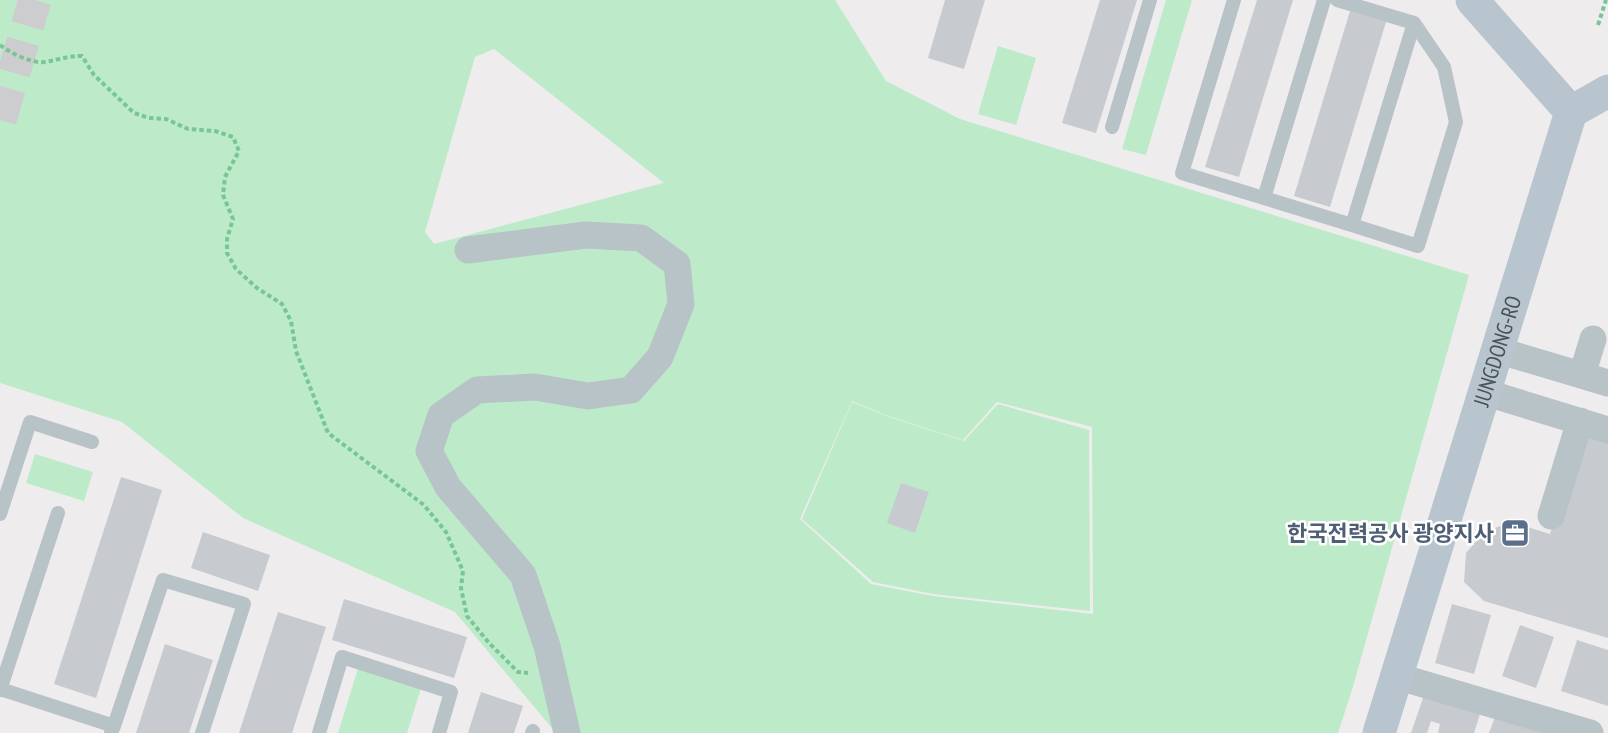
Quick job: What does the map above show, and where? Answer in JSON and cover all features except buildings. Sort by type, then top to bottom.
[{"type":"street","points":[[1472,0],[1571,112],[1608,92]]},
{"type":"street","name":"JUNGDONG-RO","points":[[1379,733],[1571,112]]},
{"type":"street","points":[[468,250],[586,235],[641,238],[677,264],[681,304],[660,357],[631,390],[588,396],[535,387],[477,390],[441,416],[429,451],[448,487],[523,575],[547,646],[567,733]]},
{"type":"street","points":[[1582,375],[1593,339]]},
{"type":"street","points":[[1497,350],[1608,383]]},
{"type":"street","points":[[1484,392],[1608,430]]},
{"type":"street","points":[[1551,516],[1580,421]]},
{"type":"street","points":[[1396,676],[1574,731]]},
{"type":"lane","points":[[1112,127],[1150,0]]},
{"type":"lane","points":[[1234,0],[1182,173],[1419,246],[1456,122],[1444,68],[1414,23],[1337,0]]},
{"type":"lane","points":[[1264,198],[1324,0]]},
{"type":"lane","points":[[1352,225],[1414,23]]},
{"type":"lane","points":[[0,514],[30,422],[92,442]]},
{"type":"lane","points":[[58,513],[0,689],[112,729],[163,580],[244,604],[202,733]]},
{"type":"lane","points":[[319,733],[342,657],[451,692],[439,733]]},
{"type":"path","points":[[1598,25],[1605,0]]},
{"type":"path","points":[[0,45],[8,52],[42,63],[65,56],[82,56],[94,75],[134,113],[149,118],[166,119],[188,129],[215,131],[233,137],[239,151],[225,177],[223,195],[233,219],[227,253],[236,269],[257,288],[282,304],[291,321],[296,351],[328,433],[424,505],[446,532],[464,570],[461,588],[467,616],[489,643],[518,672],[552,673]]},
{"type":"green space","points":[[0,0],[835,0],[886,81],[960,119],[1469,275],[1338,733],[556,733],[455,612],[243,518],[122,422],[0,383]],"holes":[[[494,49],[664,183],[434,244],[425,232],[475,57]],[[852,401],[888,416],[963,440],[997,402],[1092,427],[1093,614],[933,596],[871,584],[800,519]]]},
{"type":"green space","points":[[1166,0],[1192,0],[1146,155],[1122,149]]},
{"type":"green space","points":[[998,46],[1036,58],[1016,125],[978,114]]},
{"type":"green space","points":[[852,402],[889,417],[964,441],[998,404],[1089,430],[1090,611],[933,594],[873,582],[802,519]]},
{"type":"green space","points":[[35,454],[93,472],[84,501],[26,483]]},
{"type":"green space","points":[[359,665],[422,685],[407,733],[338,733]]},
{"type":"tunnel","points":[[0,120],[35,0]]},
{"type":"place","name":"한국전력공사 광양지사","points":[[1515,533]]}]
